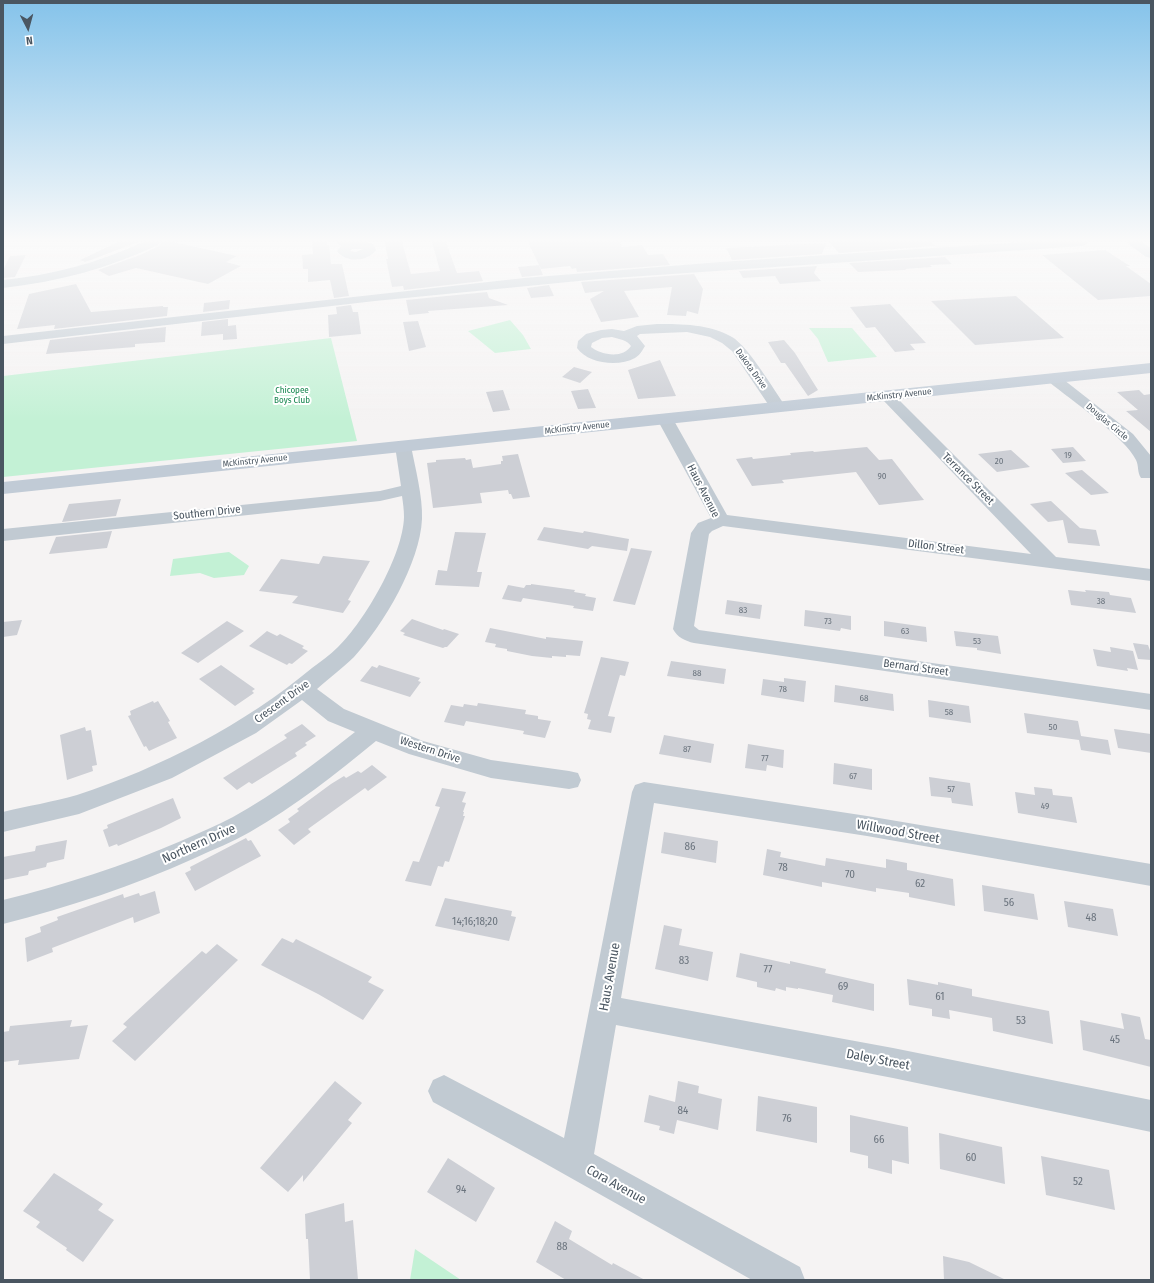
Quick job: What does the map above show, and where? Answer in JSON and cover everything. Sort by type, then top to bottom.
[{"type":"street","points":[[3,340],[349,302]]},
{"type":"street","name":"Dakota Drive","points":[[626,336],[633,331],[672,327],[698,330],[723,338],[740,352],[778,407]]},
{"type":"street","name":"McKinstry Avenue","points":[[3,488],[1151,368]]},
{"type":"street","name":"Douglas Circle","points":[[1054,378],[1127,437],[1145,460],[1147,474]]},
{"type":"street","name":"Terrance Street","points":[[887,396],[1050,562]]},
{"type":"street","name":"Haus Avenue","points":[[665,419],[721,520],[705,527],[700,533],[682,629]]},
{"type":"street","name":"Crescent Drive","points":[[3,822],[79,804],[164,771],[248,726],[302,689],[346,652],[370,622],[385,599],[408,547],[413,518],[404,446]]},
{"type":"street","name":"Southern Drive","points":[[3,536],[132,520],[380,496],[410,490]]},
{"type":"street","name":"Dillon Street","points":[[721,520],[1151,575]]},
{"type":"street","name":"Bernard Street","points":[[682,629],[694,636],[1151,702]]},
{"type":"street","name":"Western Drive","points":[[302,689],[336,715],[417,748],[491,769],[569,780]]},
{"type":"street","name":"Northern Drive","points":[[3,912],[44,902],[115,880],[184,852],[242,825],[297,789],[373,730]]},
{"type":"street","name":"Haus Avenue","points":[[576,1162],[644,792]]},
{"type":"street","name":"Willwood Street","points":[[644,792],[867,826],[1151,876]]},
{"type":"street","name":"Daley Street","points":[[605,1009],[893,1063],[1151,1116]]},
{"type":"street","name":"Cora Avenue","points":[[444,1091],[576,1162],[787,1280]]},
{"type":"green space","points":[[510,320],[523,335],[531,349],[495,353],[468,331]]},
{"type":"green space","points":[[809,328],[852,328],[877,357],[828,362],[818,339]]},
{"type":"green space","name":"Chicopee Boys Club","points":[[331,338],[357,441],[3,477],[3,376]]},
{"type":"green space","points":[[229,552],[249,566],[244,575],[214,578],[200,573],[170,576],[173,559]]},
{"type":"green space","points":[[415,1249],[461,1280],[410,1280]]},
{"type":"building","points":[[26,302],[86,302],[91,312],[163,306],[168,307],[167,316],[54,329],[55,325],[17,329]]},
{"type":"building","points":[[230,302],[229,309],[203,312],[204,303]]},
{"type":"building","points":[[406,302],[500,302],[508,305],[428,311],[429,313],[409,315]]},
{"type":"building","points":[[591,302],[630,302],[639,317],[601,322]]},
{"type":"building","points":[[669,302],[700,302],[698,314],[687,311],[686,316],[667,315]]},
{"type":"building","points":[[932,302],[1023,302],[1064,338],[975,345]]},
{"type":"building","points":[[890,304],[926,343],[910,344],[915,350],[895,352],[875,327],[866,328],[850,307]]},
{"type":"building","points":[[351,305],[353,312],[358,312],[361,334],[329,337],[328,315],[337,314],[336,307]]},
{"type":"building","points":[[228,319],[228,326],[236,325],[237,339],[223,340],[223,334],[201,336],[202,322]]},
{"type":"building","points":[[418,321],[426,347],[409,351],[403,322]]},
{"type":"building","points":[[166,327],[165,342],[135,344],[135,347],[46,354],[50,340]]},
{"type":"building","points":[[784,340],[795,353],[818,390],[808,396],[785,363],[781,363],[768,342]]},
{"type":"building","points":[[660,360],[676,396],[638,399],[628,370]]},
{"type":"building","points":[[574,367],[592,372],[580,383],[562,377]]},
{"type":"building","points":[[588,389],[596,408],[578,409],[571,391]]},
{"type":"building","points":[[503,390],[510,410],[493,412],[486,392]]},
{"type":"building","points":[[1139,390],[1144,395],[1151,394],[1151,432],[1126,411],[1138,410],[1117,392]]},
{"type":"building","points":[[867,447],[879,460],[892,459],[924,500],[879,505],[856,472],[782,480],[784,483],[752,486],[736,459],[752,457],[753,459],[791,455],[790,453]]},
{"type":"building","points":[[1073,447],[1086,461],[1063,463],[1051,449]]},
{"type":"building","points":[[1011,450],[1030,467],[997,472],[978,454]]},
{"type":"building","points":[[518,454],[530,497],[513,499],[508,490],[480,493],[482,503],[433,508],[427,463],[436,462],[436,460],[465,458],[466,460],[471,459],[473,468],[501,464],[501,461],[503,461],[502,456]]},
{"type":"building","points":[[1082,470],[1109,493],[1091,495],[1065,473]]},
{"type":"building","points":[[121,499],[116,516],[62,522],[69,504]]},
{"type":"building","points":[[1051,501],[1080,528],[1096,530],[1100,546],[1068,543],[1063,520],[1048,522],[1030,504]]},
{"type":"building","points":[[544,527],[583,533],[584,531],[629,539],[627,551],[592,546],[588,549],[537,540]]},
{"type":"building","points":[[112,531],[107,548],[49,554],[56,537]]},
{"type":"building","points":[[455,532],[486,533],[477,572],[482,572],[479,587],[435,585],[438,570],[447,571]]},
{"type":"building","points":[[631,548],[652,551],[635,605],[613,601]]},
{"type":"building","points":[[323,556],[370,561],[348,600],[351,601],[343,613],[292,603],[298,596],[259,591],[281,559],[319,564]]},
{"type":"building","points":[[531,584],[575,590],[574,592],[586,594],[585,596],[596,598],[593,611],[573,608],[574,606],[523,598],[521,602],[502,599],[508,585],[524,588],[526,585]]},
{"type":"building","points":[[1068,590],[1109,592],[1110,595],[1131,598],[1136,613],[1071,605]]},
{"type":"building","points":[[727,600],[762,605],[760,619],[725,614]]},
{"type":"building","points":[[805,610],[851,616],[851,630],[841,628],[840,631],[804,626]]},
{"type":"building","points":[[412,619],[459,634],[447,647],[443,648],[403,635],[405,633],[400,631]]},
{"type":"building","points":[[22,620],[17,635],[3,637],[3,622]]},
{"type":"building","points":[[227,621],[244,631],[198,663],[181,653]]},
{"type":"building","points":[[884,621],[926,627],[927,642],[884,636]]},
{"type":"building","points":[[490,628],[546,639],[546,637],[583,641],[580,656],[552,656],[552,658],[507,651],[507,649],[495,647],[496,644],[485,642]]},
{"type":"building","points":[[267,631],[277,636],[280,634],[304,646],[302,648],[308,651],[292,664],[289,663],[287,665],[249,646]]},
{"type":"building","points":[[954,631],[998,636],[1001,654],[977,650],[977,648],[956,646]]},
{"type":"building","points":[[1133,643],[1148,645],[1151,653],[1151,660],[1138,659]]},
{"type":"building","points":[[1110,647],[1133,651],[1138,670],[1127,668],[1128,671],[1097,666],[1093,649],[1111,652]]},
{"type":"building","points":[[601,657],[629,662],[625,676],[620,675],[608,716],[615,717],[611,733],[588,729],[591,720],[587,719],[588,714],[584,713]]},
{"type":"building","points":[[671,661],[726,669],[724,684],[667,676]]},
{"type":"building","points":[[221,665],[255,689],[252,691],[254,693],[235,706],[199,679]]},
{"type":"building","points":[[379,665],[420,678],[418,681],[421,682],[410,697],[360,681],[372,666],[377,668]]},
{"type":"building","points":[[784,678],[806,681],[804,702],[761,695],[763,679],[784,682]]},
{"type":"building","points":[[835,685],[893,694],[894,711],[834,702]]},
{"type":"building","points":[[928,700],[969,706],[971,723],[929,717]]},
{"type":"building","points":[[153,701],[154,703],[158,701],[170,721],[168,722],[177,738],[149,751],[146,746],[144,747],[128,716],[131,715],[130,711]]},
{"type":"building","points":[[478,703],[526,710],[525,714],[538,716],[538,719],[551,721],[545,738],[523,734],[524,731],[466,721],[464,726],[444,722],[451,705],[463,707],[464,704],[477,706]]},
{"type":"building","points":[[1024,713],[1078,721],[1081,736],[1108,740],[1111,755],[1081,750],[1079,740],[1027,733]]},
{"type":"building","points":[[302,724],[316,736],[305,743],[307,745],[295,753],[297,756],[252,784],[249,782],[237,790],[223,778],[287,738],[284,735]]},
{"type":"building","points":[[85,727],[86,731],[91,730],[97,765],[92,766],[93,771],[67,780],[60,735]]},
{"type":"building","points":[[1114,729],[1151,734],[1151,753],[1118,748]]},
{"type":"building","points":[[664,735],[714,744],[711,763],[659,754]]},
{"type":"building","points":[[748,744],[784,750],[783,768],[767,765],[766,771],[745,768]]},
{"type":"building","points":[[834,763],[872,769],[872,790],[833,784]]},
{"type":"building","points":[[372,765],[387,777],[368,791],[365,788],[308,829],[311,832],[294,845],[278,830],[290,822],[288,819],[299,811],[297,809],[331,784],[344,776],[346,778],[358,771],[361,773]]},
{"type":"building","points":[[929,777],[970,783],[973,806],[952,803],[951,798],[931,796]]},
{"type":"building","points":[[1034,787],[1052,789],[1053,795],[1072,797],[1077,823],[1018,813],[1015,792],[1035,795]]},
{"type":"building","points":[[442,788],[466,792],[462,802],[466,803],[463,812],[463,816],[465,816],[449,862],[445,861],[443,867],[438,866],[431,886],[405,881],[413,861],[419,862],[440,807],[435,806]]},
{"type":"building","points":[[173,798],[181,818],[118,846],[117,844],[109,847],[103,830],[108,828],[107,825]]},
{"type":"building","points":[[664,832],[718,841],[716,863],[661,853]]},
{"type":"building","points":[[246,838],[248,841],[251,840],[261,856],[195,891],[185,873],[191,870],[190,867]]},
{"type":"building","points":[[67,840],[64,859],[47,863],[46,867],[29,871],[28,875],[3,880],[3,857],[35,851],[36,846]]},
{"type":"building","points":[[767,849],[781,852],[780,857],[825,866],[826,858],[886,868],[886,859],[907,863],[907,870],[953,879],[955,906],[909,897],[909,893],[876,888],[876,892],[822,882],[822,887],[763,875]]},
{"type":"building","points":[[982,885],[1034,894],[1038,920],[984,911]]},
{"type":"building","points":[[155,891],[160,913],[134,923],[133,917],[52,948],[53,952],[27,962],[25,938],[41,932],[40,927],[58,920],[57,917],[123,894],[124,898],[139,893],[140,896]]},
{"type":"building","points":[[445,898],[512,911],[511,916],[516,917],[509,941],[435,926]]},
{"type":"building","points":[[1064,901],[1113,909],[1118,936],[1068,927]]},
{"type":"building","points":[[664,925],[682,929],[679,945],[713,952],[708,981],[655,969]]},
{"type":"building","points":[[282,938],[293,943],[296,939],[372,977],[368,982],[384,990],[363,1020],[318,994],[261,965]]},
{"type":"building","points":[[217,944],[238,960],[135,1061],[112,1041],[127,1027],[123,1024],[202,951],[206,954]]},
{"type":"building","points":[[740,953],[790,964],[790,961],[826,969],[825,973],[874,984],[874,1011],[832,1002],[833,995],[798,988],[786,987],[786,991],[776,988],[775,991],[757,987],[757,982],[736,977]]},
{"type":"building","points":[[907,979],[938,985],[938,982],[972,989],[972,996],[1049,1011],[1053,1044],[993,1031],[992,1018],[949,1010],[950,1019],[932,1016],[932,1009],[909,1005]]},
{"type":"building","points":[[1121,1013],[1140,1017],[1145,1039],[1151,1040],[1151,1067],[1083,1050],[1080,1020],[1124,1029]]},
{"type":"building","points":[[72,1020],[70,1027],[88,1025],[79,1059],[18,1065],[19,1060],[3,1062],[3,1032],[9,1031],[10,1026]]},
{"type":"building","points":[[335,1081],[362,1103],[348,1120],[352,1123],[303,1182],[303,1175],[288,1192],[260,1168]]},
{"type":"building","points":[[678,1081],[699,1086],[698,1093],[722,1099],[718,1130],[677,1120],[674,1134],[659,1130],[660,1126],[644,1122],[649,1095],[675,1102]]},
{"type":"building","points":[[758,1096],[817,1107],[817,1143],[756,1131]]},
{"type":"building","points":[[850,1115],[908,1127],[909,1164],[892,1160],[892,1174],[868,1168],[868,1156],[850,1152]]},
{"type":"building","points":[[939,1133],[1002,1147],[1005,1184],[940,1169]]},
{"type":"building","points":[[1041,1156],[1109,1170],[1115,1210],[1046,1195]]},
{"type":"building","points":[[448,1158],[495,1188],[476,1222],[427,1192]]},
{"type":"building","points":[[54,1173],[103,1204],[98,1210],[114,1220],[83,1262],[66,1250],[67,1248],[36,1227],[40,1222],[23,1211]]},
{"type":"building","points":[[344,1203],[345,1222],[353,1220],[358,1280],[310,1280],[305,1214]]},
{"type":"building","points":[[555,1221],[572,1231],[569,1239],[612,1265],[613,1263],[645,1280],[566,1280],[536,1262]]},
{"type":"building","points":[[943,1256],[969,1262],[1006,1280],[944,1280]]}]
